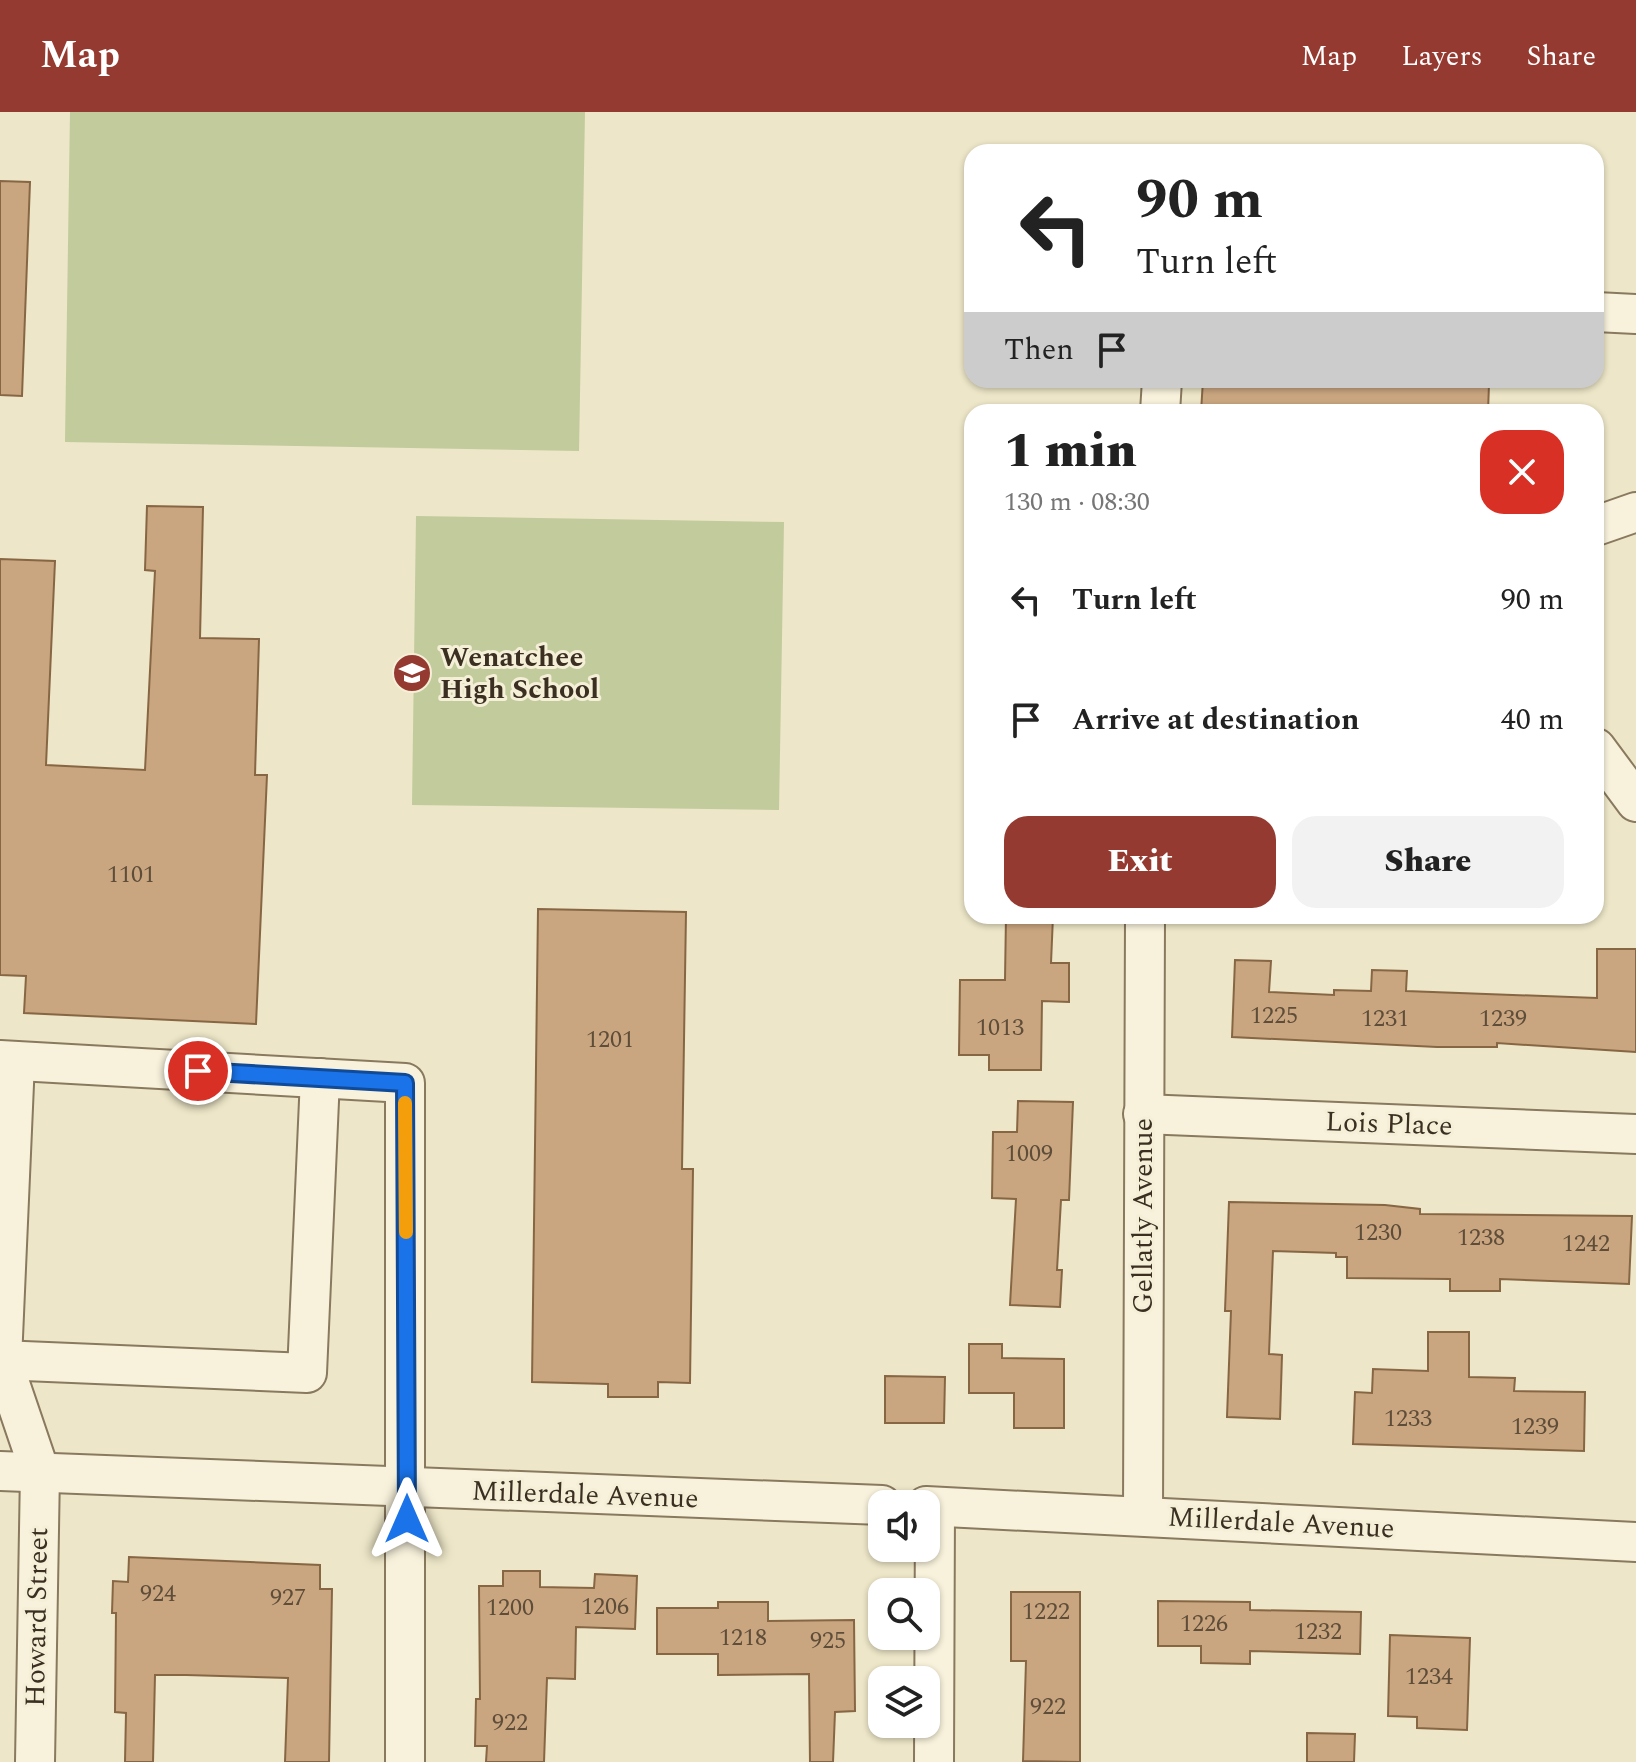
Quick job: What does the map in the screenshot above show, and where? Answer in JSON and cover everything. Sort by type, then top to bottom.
[{"type":"street","points":[[1604,312],[1636,314]]},
{"type":"street","points":[[1604,523],[1636,512]]},
{"type":"street","points":[[1604,759],[1636,802]]},
{"type":"street","name":"Gellatly Avenue","points":[[1143,1515],[1145,924]]},
{"type":"street","points":[[320,1078],[307,1373],[1,1360],[8,1060],[320,1078],[405,1083],[405,1762]]},
{"type":"street","name":"Lois Place","points":[[1143,1114],[1636,1134]]},
{"type":"street","name":"Howard Street","points":[[1,1360],[40,1472],[35,1762]]},
{"type":"street","name":"Millerdale Avenue","points":[[0,1471],[180,1475],[407,1489],[868,1505]]},
{"type":"street","name":"Millerdale Avenue","points":[[940,1506],[1636,1542]]},
{"type":"street","points":[[931,1562],[934,1762]]},
{"type":"green space","points":[[70,112],[585,112],[579,451],[65,442]]},
{"type":"green space","points":[[416,516],[784,522],[779,810],[412,805]]},
{"type":"building","points":[[0,181],[30,182],[22,396],[0,395]]},
{"type":"building","points":[[1202,388],[1489,388],[1488,404],[1202,404]]},
{"type":"building","points":[[147,506],[203,507],[200,638],[259,639],[255,775],[267,775],[256,1024],[24,1013],[26,976],[0,975],[0,559],[55,561],[46,765],[145,770],[155,571],[145,570]]},
{"type":"building","points":[[538,909],[686,912],[682,1169],[693,1169],[690,1383],[658,1382],[658,1397],[608,1397],[608,1384],[532,1382]]},
{"type":"building","points":[[1006,924],[1053,924],[1051,963],[1069,963],[1069,1002],[1042,1001],[1041,1070],[989,1070],[989,1055],[959,1055],[960,980],[1005,980]]},
{"type":"building","points":[[1597,949],[1636,949],[1636,1052],[1497,1043],[1497,1047],[1437,1047],[1232,1037],[1235,960],[1271,961],[1269,992],[1334,995],[1334,990],[1371,991],[1372,970],[1407,971],[1406,991],[1597,998]]},
{"type":"building","points":[[1018,1101],[1073,1102],[1069,1200],[1061,1200],[1057,1270],[1062,1270],[1060,1307],[1010,1305],[1016,1199],[992,1198],[993,1132],[1017,1132]]},
{"type":"building","points":[[1229,1202],[1385,1205],[1420,1209],[1420,1214],[1632,1216],[1629,1284],[1500,1279],[1500,1291],[1450,1291],[1450,1279],[1347,1278],[1347,1257],[1336,1257],[1336,1253],[1273,1251],[1269,1354],[1282,1355],[1280,1419],[1227,1417],[1231,1311],[1225,1311]]},
{"type":"building","points":[[1428,1332],[1469,1332],[1469,1377],[1515,1378],[1514,1391],[1585,1392],[1584,1451],[1353,1444],[1355,1392],[1372,1393],[1373,1369],[1428,1371]]},
{"type":"building","points":[[969,1344],[1002,1344],[1002,1358],[1064,1359],[1064,1428],[1014,1428],[1014,1393],[969,1393]]},
{"type":"building","points":[[885,1376],[945,1377],[944,1423],[885,1423]]},
{"type":"building","points":[[129,1557],[320,1565],[320,1589],[332,1589],[329,1762],[285,1762],[288,1678],[155,1675],[153,1762],[125,1762],[126,1713],[115,1712],[116,1613],[112,1613],[113,1581],[128,1582]]},
{"type":"building","points":[[503,1571],[540,1571],[540,1587],[594,1588],[595,1574],[637,1576],[635,1629],[576,1627],[575,1679],[547,1678],[544,1762],[486,1762],[487,1746],[475,1746],[476,1699],[480,1699],[479,1586],[503,1586]]},
{"type":"building","points":[[1011,1592],[1080,1592],[1080,1762],[1023,1761],[1026,1661],[1011,1661]]},
{"type":"building","points":[[1158,1601],[1250,1602],[1250,1610],[1361,1612],[1360,1654],[1250,1651],[1250,1664],[1201,1663],[1201,1646],[1158,1646]]},
{"type":"building","points":[[718,1602],[768,1602],[768,1621],[854,1620],[855,1711],[835,1712],[833,1762],[810,1762],[809,1674],[718,1675],[718,1654],[657,1654],[657,1608],[718,1608]]},
{"type":"building","points":[[1390,1635],[1470,1638],[1467,1730],[1417,1728],[1417,1717],[1388,1716]]},
{"type":"building","points":[[1307,1733],[1355,1734],[1354,1762],[1307,1762]]},
{"type":"slow traffic","points":[[405,1103],[406,1232]]},
{"type":"place","name":"Wenatchee High School","points":[[412,673]]},
{"type":"route","points":[[198,1071],[405,1083],[407,1519]]}]
